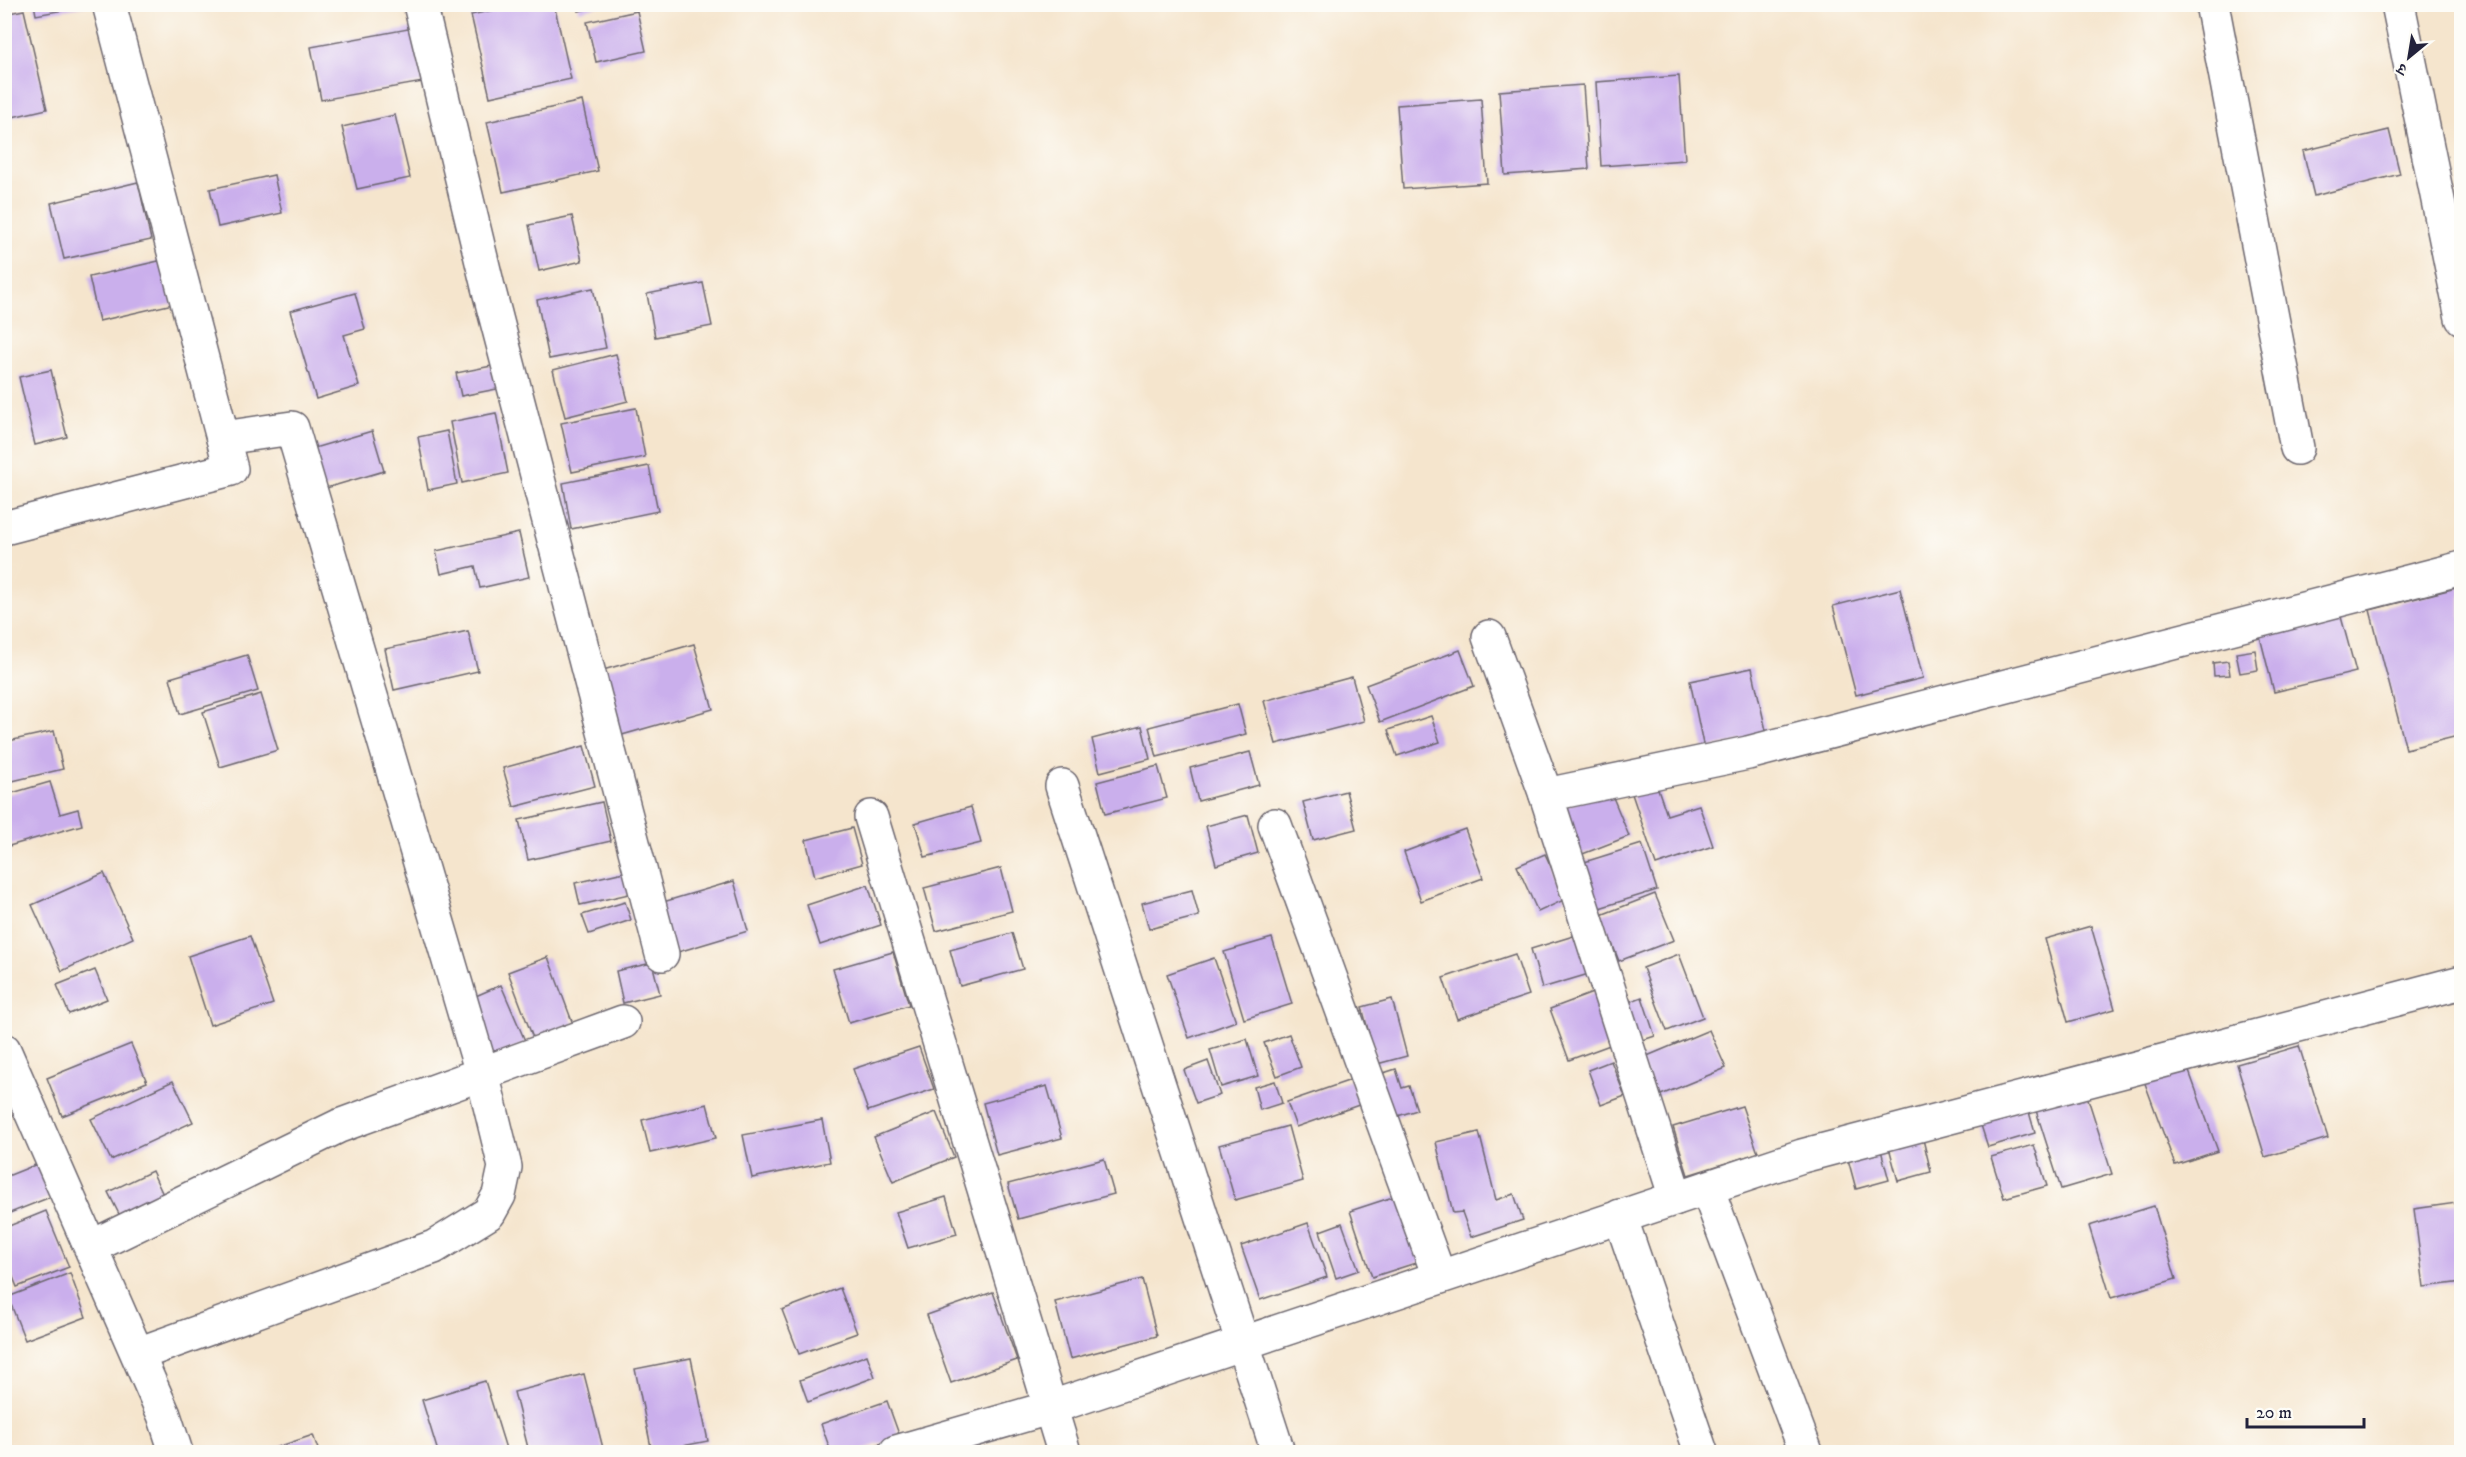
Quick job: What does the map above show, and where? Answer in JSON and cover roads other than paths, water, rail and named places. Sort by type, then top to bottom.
[{"type":"street","points":[[4,528],[231,470],[109,4]]},
{"type":"street","points":[[420,4],[488,287],[662,954]]},
{"type":"street","points":[[2212,4],[2297,448]]},
{"type":"street","points":[[2398,4],[2462,318]]},
{"type":"street","points":[[138,1354],[434,1247],[489,1213],[499,1195],[505,1167],[482,1073],[292,428],[223,438]]},
{"type":"street","points":[[1546,795],[1748,753],[2462,568]]},
{"type":"street","points":[[1489,637],[1546,795],[1676,1198]]},
{"type":"street","points":[[1062,786],[1278,1452]]},
{"type":"street","points":[[871,817],[1064,1452]]},
{"type":"street","points":[[1275,825],[1439,1276]]},
{"type":"street","points":[[896,1452],[1049,1407],[1802,1156],[2462,982]]},
{"type":"street","points":[[91,1247],[339,1126],[623,1022]]},
{"type":"street","points":[[4,1050],[138,1354],[164,1415],[176,1452]]},
{"type":"street","points":[[1707,1188],[1806,1452]]},
{"type":"street","points":[[1620,1216],[1701,1452]]}]
